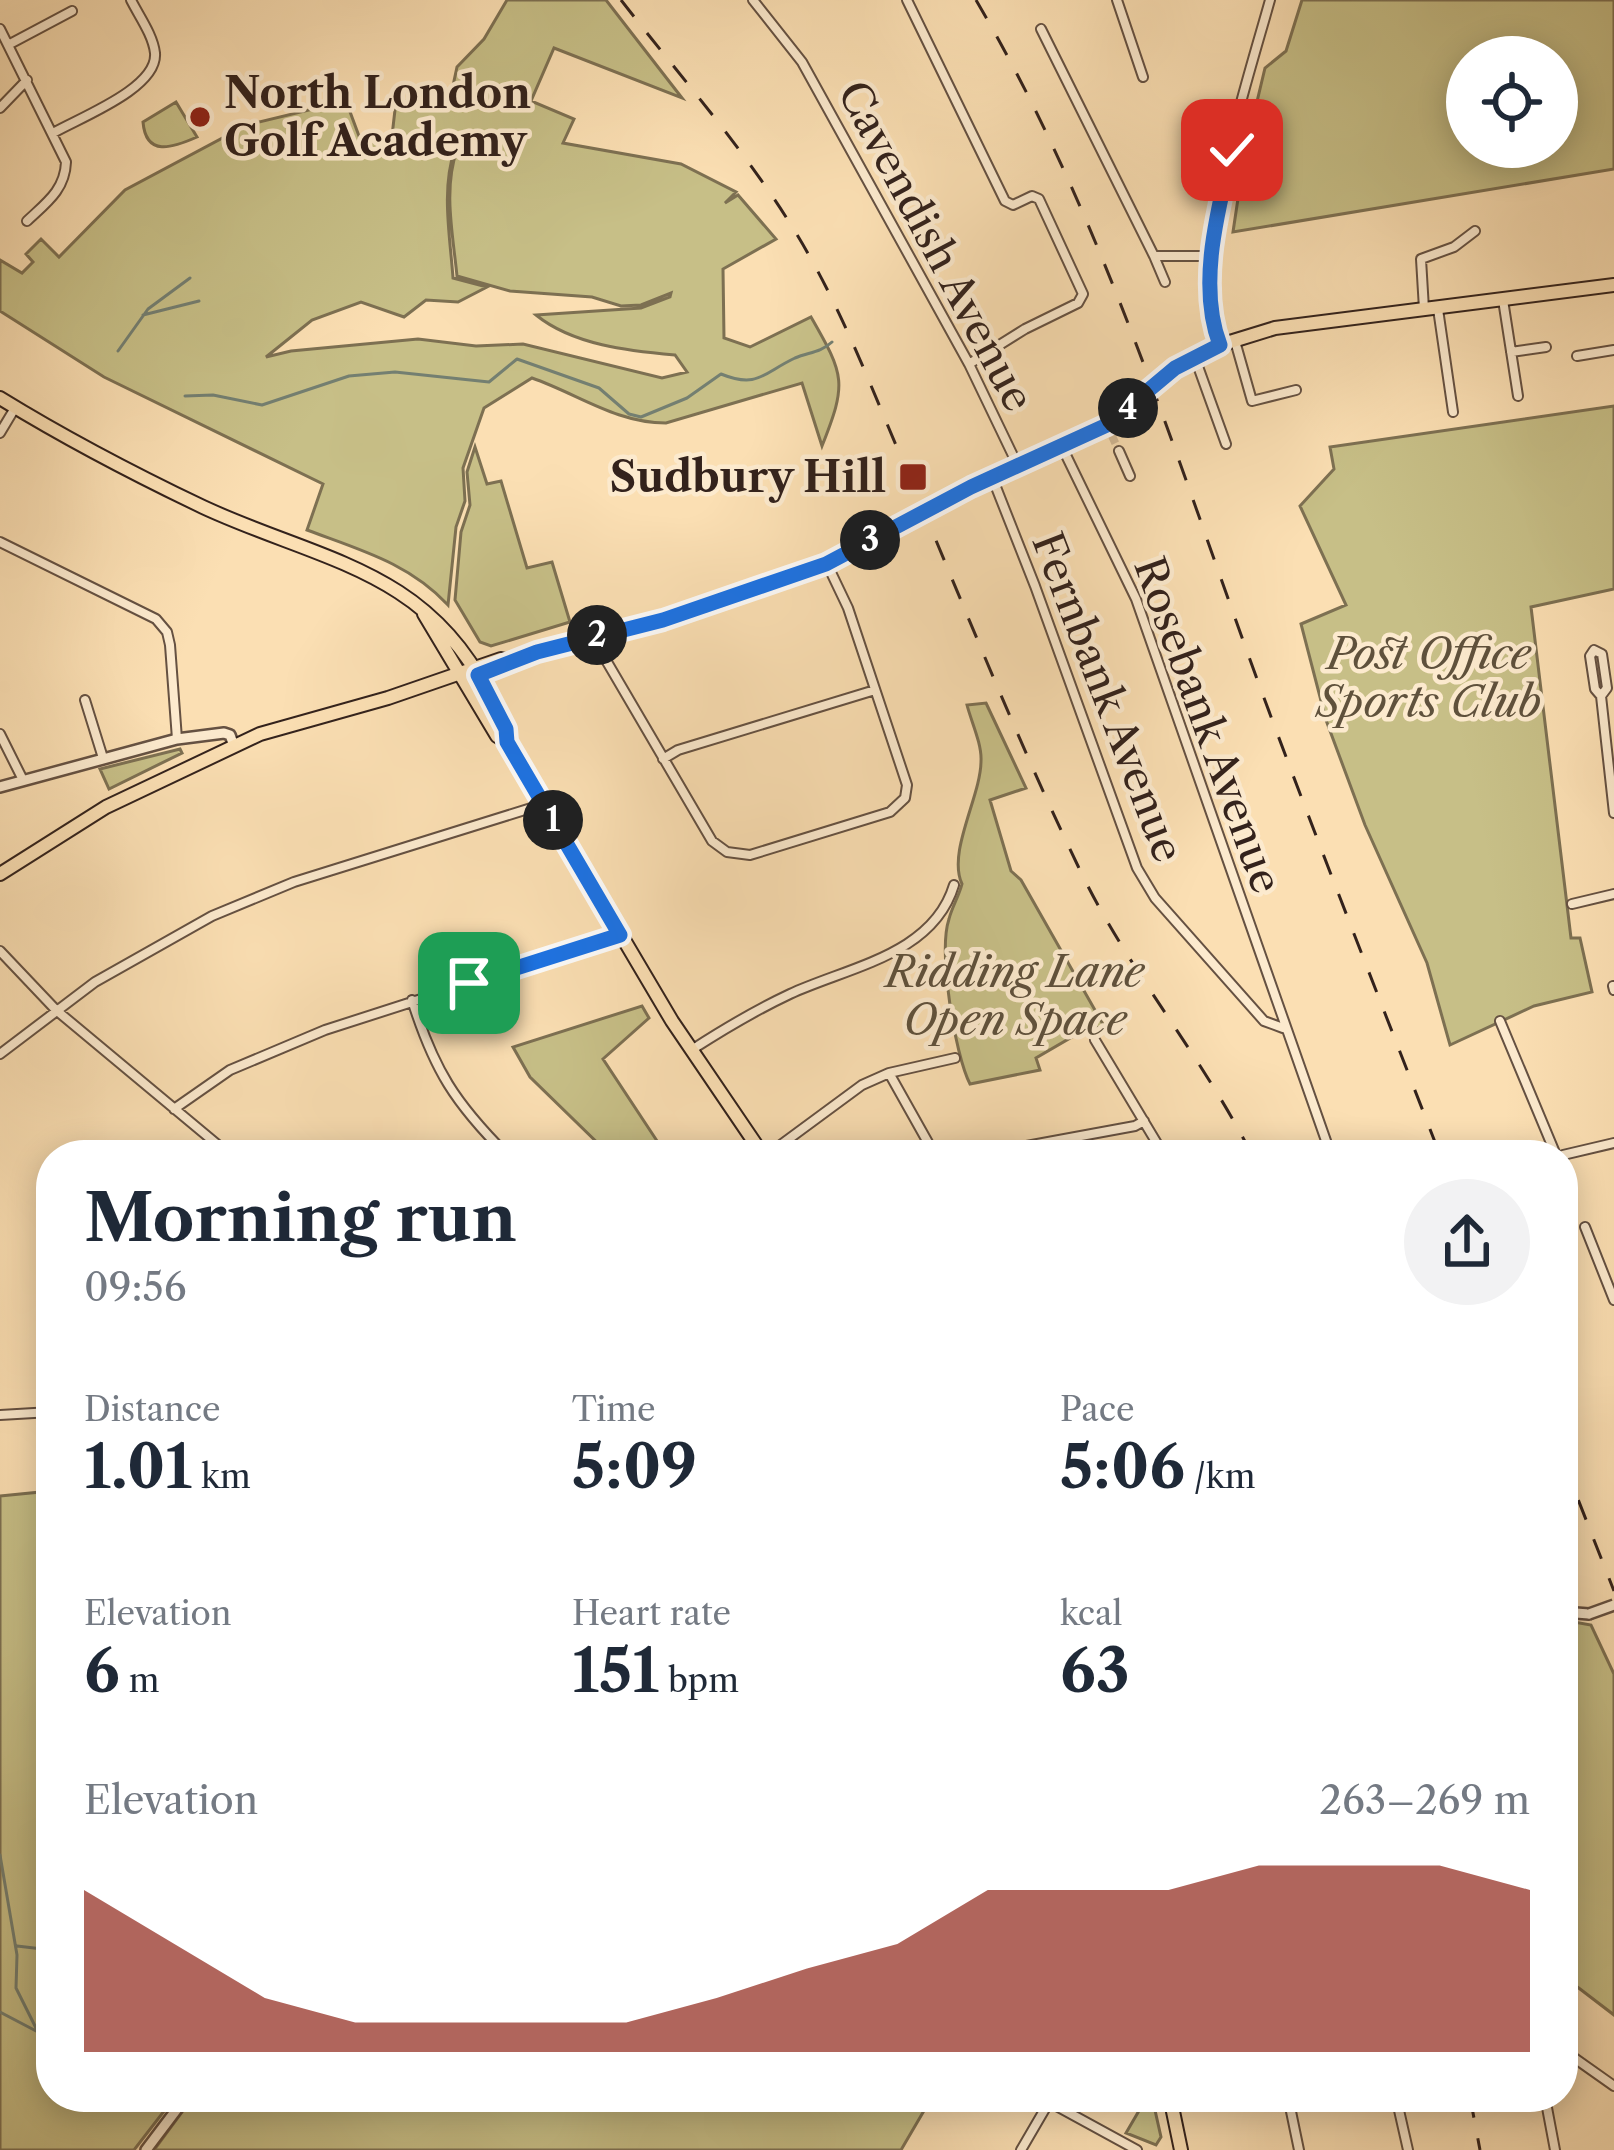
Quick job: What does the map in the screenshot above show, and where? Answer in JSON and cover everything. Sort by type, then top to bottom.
[{"type":"main road","points":[[0,874],[106,807],[289,724],[476,671],[501,659],[511,661],[663,620],[826,564],[992,477],[1110,431],[1165,376],[1220,345],[1282,327],[1614,284]]},
{"type":"main road","points":[[0,398],[203,507],[391,584],[439,622],[476,671],[506,729],[507,742],[620,935],[691,1050],[754,1140]]},
{"type":"main road","points":[[423,611],[497,736],[507,742]]},
{"type":"main road","points":[[1172,2112],[1181,2150]]},
{"type":"street","points":[[53,133],[139,86],[152,72],[154,47],[131,0]]},
{"type":"street","name":"Cavendish Avenue","points":[[753,0],[802,62],[969,364],[1018,466]]},
{"type":"street","points":[[907,0],[1005,201],[1013,206],[1033,196],[1039,200],[1083,294],[1078,303],[969,364]]},
{"type":"street","points":[[1117,0],[1143,77]]},
{"type":"street","points":[[1220,345],[1214,328],[1211,256],[1270,0]]},
{"type":"street","points":[[8,46],[72,11]]},
{"type":"street","points":[[0,29],[66,162],[64,182],[27,221]]},
{"type":"street","points":[[1040,29],[1165,282]]},
{"type":"street","points":[[0,108],[27,80]]},
{"type":"street","points":[[1453,412],[1421,260],[1454,247],[1475,231]]},
{"type":"street","points":[[1154,256],[1211,256]]},
{"type":"street","points":[[1503,300],[1518,396]]},
{"type":"street","points":[[1235,340],[1252,401],[1296,390]]},
{"type":"street","points":[[1511,352],[1546,347]]},
{"type":"street","points":[[1577,356],[1614,350]]},
{"type":"street","points":[[1195,358],[1226,444]]},
{"type":"street","points":[[0,434],[15,408]]},
{"type":"street","name":"Rosebank Avenue","points":[[1062,447],[1136,598],[1325,1140]]},
{"type":"street","points":[[1119,451],[1130,476]]},
{"type":"street","name":"Fernbank Avenue","points":[[992,477],[1136,868],[1155,898],[1264,1021],[1285,1028]]},
{"type":"street","points":[[0,542],[157,619],[170,645],[177,739]]},
{"type":"street","points":[[593,637],[663,759],[727,853],[750,855],[890,812],[905,798],[908,784],[848,608],[826,564]]},
{"type":"street","points":[[1601,696],[1607,688],[1602,654],[1594,650],[1590,656],[1595,689],[1601,696],[1614,813]]},
{"type":"street","points":[[663,759],[678,750],[874,690]]},
{"type":"street","points":[[86,700],[103,758]]},
{"type":"street","points":[[0,787],[177,739],[224,733],[234,746]]},
{"type":"street","points":[[0,734],[22,778]]},
{"type":"street","points":[[0,1054],[127,962],[212,916],[294,882],[544,804]]},
{"type":"street","points":[[691,1050],[773,1002],[922,935],[943,912],[954,885]]},
{"type":"street","points":[[1573,904],[1614,894]]},
{"type":"street","points":[[174,1109],[212,1080],[250,1060],[412,1000],[620,935]]},
{"type":"street","points":[[0,951],[56,1010],[212,1140]]},
{"type":"street","points":[[412,1000],[446,1085],[494,1140]]},
{"type":"street","points":[[1500,1022],[1553,1140]]},
{"type":"street","points":[[1095,1040],[1155,1140]]},
{"type":"street","points":[[785,1140],[835,1102],[889,1073],[955,1058]]},
{"type":"street","points":[[889,1073],[927,1140]]},
{"type":"street","points":[[1059,1140],[1144,1121]]},
{"type":"street","points":[[1578,1151],[1614,1143]]},
{"type":"street","points":[[1585,1227],[1614,1300]]},
{"type":"street","points":[[0,1415],[36,1413]]},
{"type":"street","points":[[1578,1613],[1614,1605]]},
{"type":"street","points":[[1578,2061],[1614,2086]]},
{"type":"street","points":[[146,2150],[175,2112]]},
{"type":"street","points":[[1021,2150],[1038,2112]]},
{"type":"street","points":[[1068,2112],[1137,2150]]},
{"type":"street","points":[[1291,2112],[1299,2150]]},
{"type":"street","points":[[1399,2112],[1408,2150]]},
{"type":"street","points":[[1548,2112],[1556,2150]]},
{"type":"green space","points":[[507,0],[606,0],[682,98],[554,48],[531,101],[574,119],[563,143],[681,164],[736,192],[725,203],[738,195],[776,239],[723,269],[724,338],[750,347],[811,317],[831,353],[839,380],[836,408],[822,446],[802,383],[666,423],[614,413],[532,378],[484,408],[463,468],[465,501],[456,527],[448,605],[400,568],[307,530],[323,484],[104,377],[0,311],[0,260],[22,273],[33,262],[26,254],[41,239],[59,257],[125,190],[247,125],[346,101],[359,136],[392,136],[396,101],[444,102],[451,95],[457,67],[484,39]],"holes":[[[467,145],[457,150],[450,196],[457,276],[510,291],[592,297],[621,306],[641,305],[671,293],[641,308],[536,315],[584,340],[675,355],[687,372],[662,378],[523,344],[476,346],[418,339],[266,357],[312,320],[361,302],[404,317],[426,300],[458,302],[487,287],[453,278],[448,180],[455,148]]]},
{"type":"green space","points":[[1302,0],[1614,0],[1614,169],[1233,232],[1265,68],[1286,51]]},
{"type":"green space","points":[[176,102],[197,137],[170,146],[155,145],[143,122]]},
{"type":"green space","name":"Post Office Sports Club","points":[[1614,406],[1614,589],[1531,607],[1571,938],[1580,938],[1592,992],[1534,1006],[1450,1045],[1427,963],[1365,825],[1326,720],[1301,624],[1346,605],[1300,506],[1334,469],[1330,447]]},
{"type":"green space","points":[[475,447],[487,484],[501,481],[527,568],[552,562],[570,622],[491,646],[480,642],[455,600],[461,532],[470,505],[467,472]]},
{"type":"green space","name":"Ridding Lane Open Space","points":[[986,703],[1026,788],[990,800],[1011,871],[1021,880],[1104,1026],[1079,1033],[1036,1058],[1040,1070],[970,1084],[950,1003],[946,934],[962,884],[961,840],[980,775],[978,740],[967,705]]},
{"type":"green space","points":[[180,749],[182,753],[109,789],[100,769]]},
{"type":"green space","points":[[642,1006],[649,1018],[603,1059],[656,1140],[595,1140],[530,1077],[513,1047]]},
{"type":"green space","points":[[36,1492],[36,2112],[163,2112],[134,2150],[0,2150],[0,1496]]},
{"type":"green space","points":[[1578,1623],[1591,1625],[1614,1674],[1614,2015],[1578,1987]]},
{"type":"green space","points":[[182,2112],[923,2112],[901,2150],[154,2150]]},
{"type":"green space","points":[[1138,2112],[1155,2112],[1161,2137],[1156,2145],[1126,2133]]},
{"type":"waterway","points":[[118,351],[148,309],[190,278]]},
{"type":"waterway","points":[[143,315],[199,301]]},
{"type":"waterway","points":[[185,396],[213,395],[262,405],[349,376],[395,372],[489,382],[517,359],[599,388],[629,414],[641,417],[687,398],[721,374],[752,379],[832,342]]},
{"type":"waterway","points":[[0,1855],[17,1955],[16,1988],[36,2028]]},
{"type":"waterway","points":[[17,1946],[36,1948]]},
{"type":"waterway","points":[[0,2012],[36,2031]]},
{"type":"tunnel","points":[[1112,436],[1119,451]]},
{"type":"railway","points":[[621,0],[744,157],[810,257],[860,359],[1010,717],[1078,866],[1118,940],[1244,1140]]},
{"type":"railway","points":[[976,0],[1021,81],[1098,248],[1279,739],[1434,1140]]},
{"type":"railway","points":[[1578,1499],[1614,1591]]},
{"type":"railway","points":[[1473,2112],[1480,2150]]},
{"type":"place","name":"North London Golf Academy","points":[[200,117]]},
{"type":"place","name":"Sudbury Hill","points":[[913,477]]},
{"type":"route","points":[[469,983],[620,935],[507,742],[506,729],[478,675],[537,652],[647,625],[782,582],[1107,425],[1175,368],[1220,345],[1214,328],[1211,256],[1232,150]]}]
